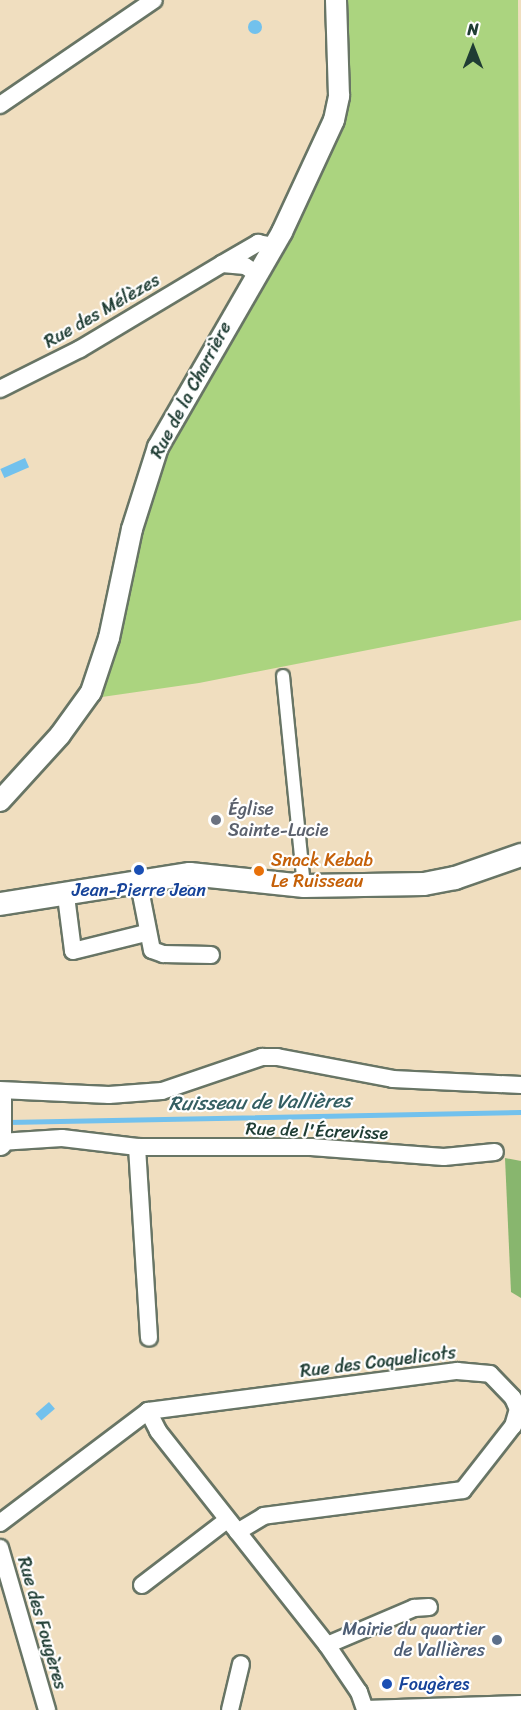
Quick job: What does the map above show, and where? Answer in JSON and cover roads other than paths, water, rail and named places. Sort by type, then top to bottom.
[{"type":"main road","points":[[0,902],[66,896],[190,874],[304,886],[424,884],[455,878],[521,855]]},
{"type":"main road","points":[[0,1100],[0,1140]]},
{"type":"street","points":[[0,105],[154,0]]},
{"type":"street","name":"Rue de la Charrière","points":[[0,801],[60,735],[91,692],[109,638],[132,529],[158,447],[273,246],[337,108],[336,0]]},
{"type":"street","name":"Rue des Mélèzes","points":[[0,389],[80,349],[258,243],[273,246]]},
{"type":"street","points":[[222,264],[244,266],[256,274]]},
{"type":"street","points":[[283,676],[304,886]]},
{"type":"street","points":[[139,884],[146,933],[149,945],[156,952],[211,955]]},
{"type":"street","points":[[66,896],[73,951],[146,933]]},
{"type":"street","points":[[0,1090],[109,1095],[162,1091],[262,1057],[277,1057],[393,1079],[521,1085]]},
{"type":"street","name":"Rue de l'Écrevisse","points":[[0,1140],[62,1138],[137,1147],[311,1147],[444,1157],[495,1152]]},
{"type":"street","points":[[137,1147],[149,1338]]},
{"type":"street","name":"Rue des Coquelicots","points":[[148,1411],[457,1371],[490,1374],[513,1398],[518,1409],[513,1426],[463,1490],[264,1516],[232,1526]]},
{"type":"street","points":[[0,1523],[148,1411],[152,1423],[327,1645],[359,1692],[365,1710],[521,1704]]},
{"type":"street","points":[[142,1585],[232,1526]]},
{"type":"street","name":"Rue des Fougères","points":[[0,1548],[46,1710]]},
{"type":"street","points":[[327,1645],[414,1608],[429,1606]]},
{"type":"street","points":[[230,1710],[241,1664]]},
{"type":"water","points":[[252,20],[258,20],[262,27],[258,34],[252,34],[248,30],[248,24]]},
{"type":"water","points":[[25,458],[29,467],[4,478],[0,469]]},
{"type":"water","points":[[49,1402],[55,1409],[41,1421],[35,1414]]},
{"type":"waterway","name":"Ruisseau de Vallières","points":[[8,1122],[521,1112]]},
{"type":"place","name":"Église Sainte-Lucie","points":[[216,820]]},
{"type":"place","name":"Jean-Pierre Jean","points":[[139,870]]},
{"type":"place","name":"Snack Kebab Le Ruisseau","points":[[259,871]]},
{"type":"place","name":"Mairie du quartier de Vallières","points":[[497,1640]]},
{"type":"place","name":"Fougères","points":[[387,1684]]}]
